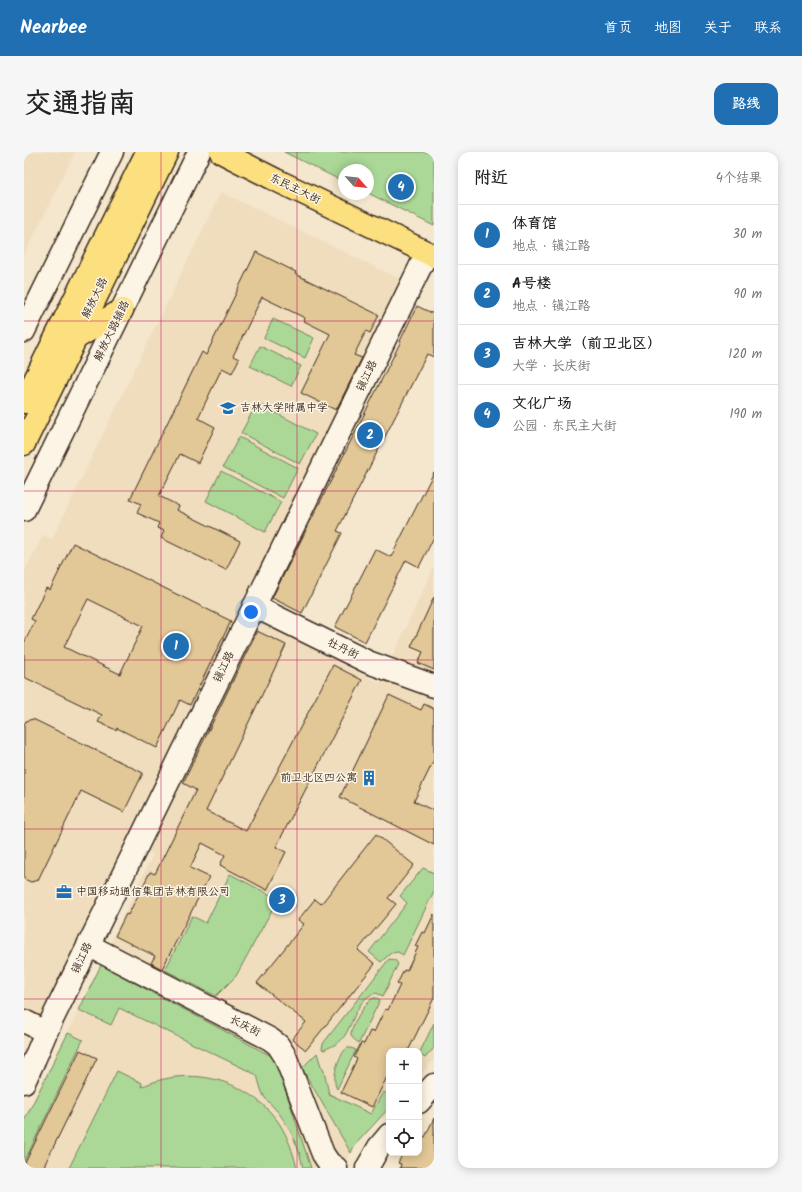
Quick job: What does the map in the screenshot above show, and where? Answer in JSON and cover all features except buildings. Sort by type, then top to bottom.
[{"type":"main road","name":"解放大路","points":[[24,402],[146,152]]},
{"type":"main road","name":"解放大路","points":[[24,444],[167,152]]},
{"type":"main road","name":"东民主大街","points":[[221,152],[430,254]]},
{"type":"main road","points":[[76,338],[122,310]]},
{"type":"street","points":[[24,331],[112,152]]},
{"type":"street","name":"解放大路辅路","points":[[24,510],[199,152]]},
{"type":"street","name":"镇江路","points":[[24,1082],[36,1058],[46,1032],[88,945],[254,606],[430,254]]},
{"type":"street","name":"牡丹街","points":[[254,606],[368,662],[434,686]]},
{"type":"street","name":"长庆街","points":[[88,945],[270,1039],[278,1045],[285,1056],[323,1154],[329,1163],[336,1168]]},
{"type":"street","points":[[24,1022],[46,1032]]},
{"type":"street","points":[[422,1099],[434,1086]]},
{"type":"street","points":[[367,1168],[379,1147],[386,1139]]},
{"type":"shaded area","points":[[24,152],[75,152],[24,256]]},
{"type":"shaded area","name":"吉林大学附属中学","points":[[221,192],[402,280],[43,1016],[24,1007],[24,573],[43,535],[52,539]]},
{"type":"shaded area","points":[[434,567],[434,1060],[422,1073],[422,1048],[386,1048],[386,1111],[354,1146],[343,1168],[24,1168],[24,1121],[101,965],[108,947],[153,854],[145,850],[250,631],[262,624],[380,683]]},
{"type":"green space","points":[[284,152],[434,152],[434,226],[374,196],[374,164],[338,164],[338,179]]},
{"type":"green space","points":[[273,319],[314,338],[305,358],[264,338]]},
{"type":"green space","points":[[260,346],[301,366],[291,386],[250,366]]},
{"type":"green space","points":[[257,403],[316,434],[300,464],[241,433]]},
{"type":"green space","points":[[239,437],[298,468],[283,498],[223,467]]},
{"type":"green space","points":[[221,471],[281,502],[265,532],[206,501]]},
{"type":"green space","points":[[423,868],[434,873],[434,891],[403,955],[398,952],[391,953],[381,962],[369,952],[407,903],[400,896]]},
{"type":"green space","points":[[230,874],[278,899],[236,976],[216,996],[165,970],[192,916],[206,923]]},
{"type":"green space","points":[[389,959],[395,960],[398,964],[383,996],[376,993],[364,1000],[356,1012],[342,1040],[324,1050],[322,1049],[325,1041]]},
{"type":"green space","points":[[101,965],[275,1058],[311,1168],[303,1168],[297,1146],[291,1132],[278,1112],[265,1098],[257,1075],[119,1008],[111,1025],[79,1010]]},
{"type":"green space","points":[[373,998],[380,1000],[359,1043],[352,1037],[351,1034],[353,1025],[359,1014]]},
{"type":"green space","points":[[434,1023],[434,1048],[425,1058],[422,1056],[422,1048]]},
{"type":"green space","points":[[68,1033],[83,1040],[24,1162],[24,1121]]},
{"type":"green space","points":[[347,1048],[356,1050],[337,1089],[335,1085],[336,1068],[341,1056]]},
{"type":"green space","points":[[317,1053],[324,1071],[329,1094],[371,1114],[383,1092],[386,1094],[386,1111],[354,1146],[351,1153],[302,1068]]},
{"type":"green space","points":[[117,1071],[142,1083],[141,1087],[160,1080],[179,1077],[198,1077],[217,1080],[235,1086],[266,1108],[279,1123],[290,1145],[297,1168],[69,1168]]},
{"type":"place","name":"文化广场","points":[[401,187]]},
{"type":"place","name":"吉林大学附属中学","points":[[228,408]]},
{"type":"place","name":"A号楼","points":[[370,435]]},
{"type":"place","name":"体育馆","points":[[176,646]]},
{"type":"place","name":"前卫北区四公寓","points":[[369,778]]},
{"type":"place","name":"中国移动通信集团吉林有限公司","points":[[64,892]]},
{"type":"place","name":"吉林大学（前卫北区）","points":[[282,900]]}]
